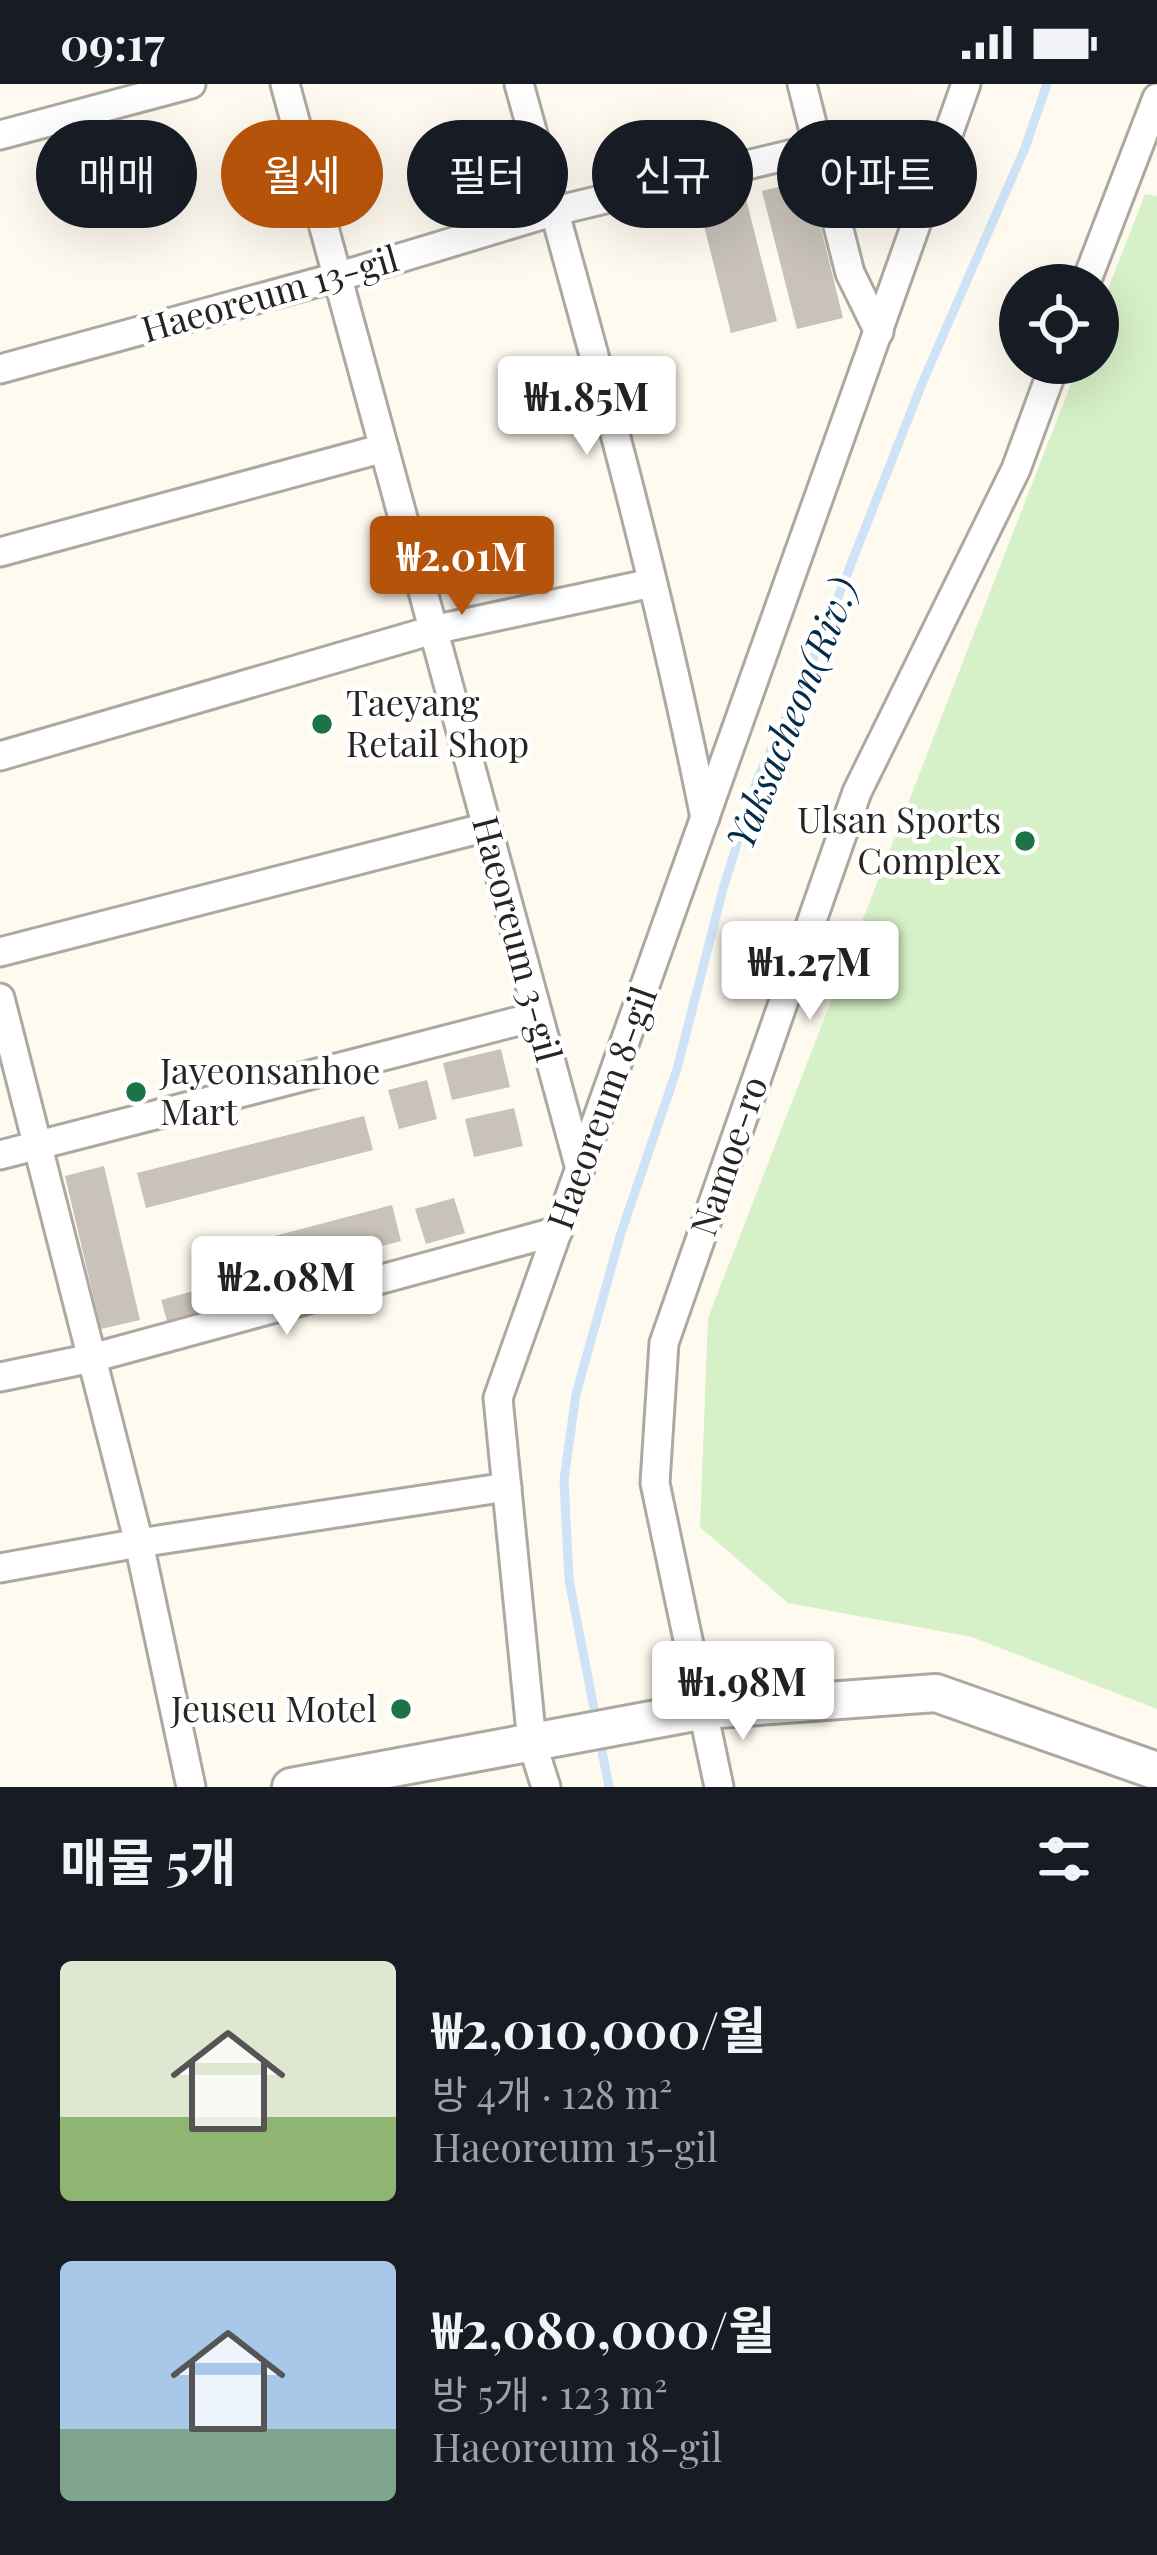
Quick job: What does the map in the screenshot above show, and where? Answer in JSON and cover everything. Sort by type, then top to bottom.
[{"type":"main road","points":[[291,1787],[706,1710],[936,1693],[1157,1771]]},
{"type":"street","points":[[0,135],[191,84]]},
{"type":"street","name":"Haeoreum 3-gil","points":[[285,84],[580,1169]]},
{"type":"street","points":[[519,84],[529,120]]},
{"type":"street","points":[[802,84],[811,120]]},
{"type":"street","name":"Haeoreum 8-gil","points":[[546,1787],[532,1742],[498,1398],[966,84]]},
{"type":"street","points":[[1093,264],[1157,98]]},
{"type":"street","name":"Haeoreum 13-gil","points":[[568,208],[777,158]]},
{"type":"street","name":"Haeoreum 13-gil","points":[[0,369],[499,228]]},
{"type":"street","points":[[559,228],[682,700],[705,820]]},
{"type":"street","points":[[838,228],[850,273],[879,332]]},
{"type":"street","name":"Namoe-ro","points":[[718,1787],[706,1710],[655,1483],[664,1343],[857,792],[1016,469],[1046,384]]},
{"type":"street","points":[[0,552],[384,448]]},
{"type":"street","points":[[0,756],[433,630],[652,583]]},
{"type":"street","points":[[0,952],[487,827]]},
{"type":"street","points":[[0,998],[139,1543],[191,1787]]},
{"type":"street","points":[[0,1155],[538,1016]]},
{"type":"street","points":[[0,1378],[92,1358],[558,1231]]},
{"type":"street","points":[[0,1568],[507,1487]]},
{"type":"green space","name":"Ulsan Sports Complex","points":[[1145,194],[1157,196],[1157,1709],[972,1637],[788,1603],[700,1527],[708,1318],[1071,384],[1119,384],[1118,264]]},
{"type":"building","points":[[777,187],[777,228],[821,228],[843,318],[797,329],[762,191]]},
{"type":"building","points":[[753,226],[777,321],[731,333],[705,228]]},
{"type":"building","points":[[501,1049],[510,1087],[452,1100],[443,1063]]},
{"type":"building","points":[[427,1080],[437,1119],[399,1129],[388,1090]]},
{"type":"building","points":[[514,1108],[523,1146],[474,1157],[465,1119]]},
{"type":"building","points":[[364,1116],[373,1150],[146,1208],[137,1173]]},
{"type":"building","points":[[104,1166],[140,1320],[101,1329],[65,1176]]},
{"type":"building","points":[[454,1198],[465,1233],[426,1244],[415,1209]]},
{"type":"building","points":[[392,1205],[401,1241],[236,1285],[226,1249]]},
{"type":"building","points":[[211,1286],[218,1310],[168,1324],[161,1300]]},
{"type":"waterway","name":"Yaksacheon(Riv.)","points":[[597,1724],[569,1580],[564,1480],[576,1394],[621,1233],[677,1069],[723,889],[757,780],[818,648],[923,381],[1025,148],[1047,84]]},
{"type":"waterway","name":"Yaksacheon(Riv.)","points":[[600,1741],[609,1787]]},
{"type":"place","name":"Taeyang Retail Shop","points":[[322,724]]},
{"type":"place","name":"Ulsan Sports Complex","points":[[1025,841]]},
{"type":"place","name":"Jayeonsanhoe Mart","points":[[136,1092]]},
{"type":"place","name":"Jeuseu Motel","points":[[401,1709]]}]
